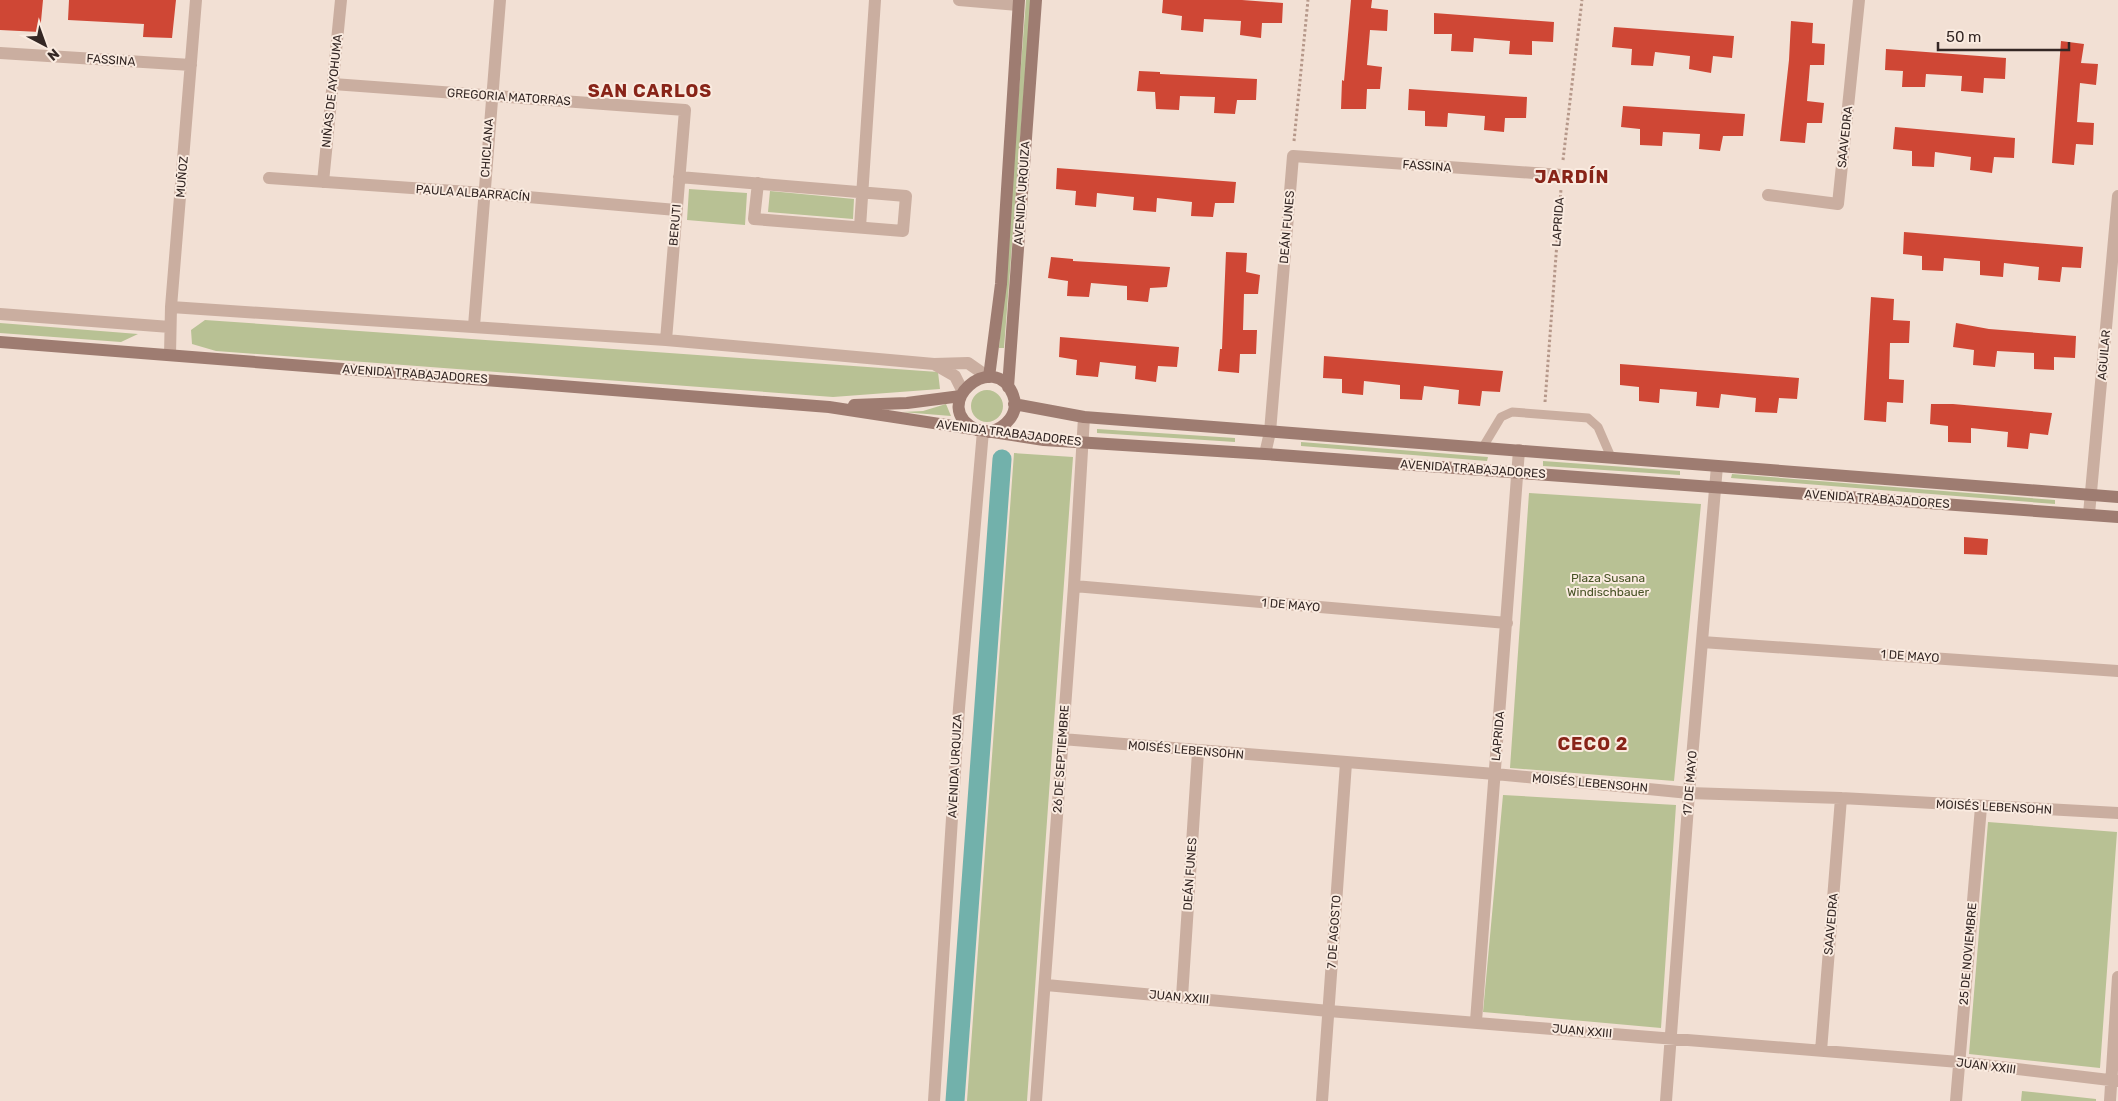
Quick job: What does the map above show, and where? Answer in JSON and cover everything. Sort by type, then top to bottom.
[{"type":"main road","name":"AVENIDA URQUIZA","points":[[1008,387],[1036,0]]},
{"type":"main road","name":"AVENIDA URQUIZA","points":[[989,377],[1001,284],[1019,2]]},
{"type":"main road","name":"AVENIDA TRABAJADORES","points":[[0,342],[829,407],[1044,440],[1518,472],[2118,517]]},
{"type":"main road","points":[[989,377],[996,378],[1008,387],[1013,395],[1014,404],[1010,420],[997,430],[984,431],[971,427],[960,413],[962,394],[972,381],[989,377]]},
{"type":"main road","name":"AVENIDA TRABAJADORES","points":[[829,407],[907,403],[962,394]]},
{"type":"main road","name":"AVENIDA TRABAJADORES","points":[[1014,404],[1084,417],[2118,497]]},
{"type":"street","name":"MUÑOZ","points":[[170,355],[171,308],[196,0]]},
{"type":"street","name":"NIÑAS DE AYOHUMA","points":[[323,182],[341,0]]},
{"type":"street","name":"CHICLANA","points":[[474,326],[483,193],[500,0]]},
{"type":"street","points":[[860,227],[875,0]]},
{"type":"street","points":[[959,0],[1019,2]]},
{"type":"street","name":"SAAVEDRA","points":[[1768,196],[1838,204],[1860,0]]},
{"type":"street","name":"FASSINA","points":[[0,52],[191,65]]},
{"type":"street","name":"GREGORIA MATORRAS","points":[[333,84],[685,110]]},
{"type":"street","name":"BERUTI","points":[[666,340],[685,110]]},
{"type":"street","name":"FASSINA","points":[[1292,156],[1562,175]]},
{"type":"street","name":"DEÁN FUNES","points":[[1264,454],[1270,432],[1292,156]]},
{"type":"street","points":[[679,177],[758,183],[906,196],[903,231],[754,219],[758,183]]},
{"type":"street","name":"PAULA ALBARRACÍN","points":[[269,178],[483,193],[676,210]]},
{"type":"street","name":"AGUILAR","points":[[2089,514],[2118,196]]},
{"type":"street","points":[[171,308],[474,326],[666,340],[934,364],[968,363],[989,377]]},
{"type":"street","points":[[0,314],[170,327]]},
{"type":"street","points":[[934,364],[955,376],[962,394]]},
{"type":"street","name":"26 DE SEPTIEMBRE","points":[[1036,1101],[1074,586],[1084,417]]},
{"type":"street","name":"AVENIDA URQUIZA","points":[[934,1101],[959,708],[984,431]]},
{"type":"street","name":"LAPRIDA","points":[[1476,1021],[1519,450]]},
{"type":"street","name":"17 DE MAYO","points":[[1666,1101],[1689,793],[1718,466]]},
{"type":"street","name":"1 DE MAYO","points":[[1074,586],[1507,623]]},
{"type":"street","name":"1 DE MAYO","points":[[1702,642],[2118,671]]},
{"type":"street","name":"MOISÉS LEBENSOHN","points":[[1062,739],[1198,752],[1495,774],[1689,793],[1841,798],[2118,813]]},
{"type":"street","name":"DEÁN FUNES","points":[[1182,997],[1198,752]]},
{"type":"street","name":"7 DE AGOSTO","points":[[1322,1101],[1346,763]]},
{"type":"street","name":"SAAVEDRA","points":[[1821,1051],[1841,798]]},
{"type":"street","name":"25 DE NOVIEMBRE","points":[[1956,1101],[1981,807]]},
{"type":"street","points":[[2110,1101],[2115,1080],[2118,977]]},
{"type":"street","name":"JUAN XXIII","points":[[1046,985],[1328,1011],[1476,1021],[1959,1062],[2115,1080]]},
{"type":"lane","points":[[1483,447],[1500,417],[1512,412],[1588,418],[1598,427],[1611,457]]},
{"type":"path","points":[[1292,156],[1308,0]]},
{"type":"path","name":"LAPRIDA","points":[[1544,415],[1562,175],[1582,0]]},
{"type":"green space","points":[[1026,0],[1031,0],[1004,348],[999,348]]},
{"type":"green space","points":[[689,189],[747,193],[745,225],[687,220]]},
{"type":"green space","points":[[770,191],[854,199],[853,219],[768,212]]},
{"type":"green space","points":[[205,320],[938,372],[940,389],[833,397],[216,351],[192,344],[191,330]]},
{"type":"green space","points":[[0,323],[138,334],[121,342],[0,333]]},
{"type":"green space","points":[[987,390],[993,391],[998,395],[1002,400],[1002,412],[998,417],[993,421],[987,422],[981,421],[976,417],[972,412],[971,406],[972,400],[976,395],[981,391]]},
{"type":"green space","points":[[946,404],[951,416],[902,412],[923,411]]},
{"type":"green space","points":[[1097,429],[1235,438],[1235,442],[1097,433]]},
{"type":"green space","points":[[1301,442],[1488,457],[1487,461],[1301,446]]},
{"type":"green space","points":[[1014,453],[1073,457],[1027,1101],[967,1101]]},
{"type":"green space","points":[[1543,461],[1680,471],[1680,475],[1543,466]]},
{"type":"green space","points":[[1732,474],[2055,500],[2055,504],[1731,478]]},
{"type":"green space","name":"Plaza Susana Windischbauer","points":[[1529,493],[1701,504],[1674,781],[1510,768]]},
{"type":"green space","points":[[1503,795],[1676,805],[1661,1028],[1483,1012]]},
{"type":"green space","points":[[1988,822],[2117,832],[2100,1068],[1969,1054]]},
{"type":"green space","points":[[2022,1091],[2096,1099],[2096,1101],[2021,1101]]},
{"type":"building","points":[[0,0],[43,0],[40,32],[0,30]]},
{"type":"building","points":[[69,0],[176,0],[172,38],[143,37],[144,24],[68,20]]},
{"type":"building","points":[[1163,0],[1242,0],[1283,3],[1282,23],[1262,23],[1261,38],[1240,35],[1241,21],[1204,19],[1203,32],[1181,30],[1182,16],[1162,13]]},
{"type":"building","points":[[1351,0],[1372,0],[1371,8],[1388,10],[1387,31],[1370,30],[1367,65],[1382,67],[1380,89],[1367,89],[1366,109],[1341,109],[1342,80],[1344,81]]},
{"type":"building","points":[[1434,13],[1554,22],[1553,42],[1532,41],[1532,55],[1509,54],[1510,41],[1474,38],[1473,52],[1451,51],[1452,34],[1434,34]]},
{"type":"building","points":[[1791,21],[1813,23],[1812,43],[1825,44],[1824,65],[1810,65],[1807,101],[1824,103],[1822,123],[1807,123],[1805,143],[1780,141],[1789,60]]},
{"type":"building","points":[[1614,27],[1734,36],[1732,58],[1713,56],[1711,73],[1689,69],[1690,56],[1655,52],[1653,66],[1631,65],[1632,49],[1612,47]]},
{"type":"building","points":[[2061,41],[2084,44],[2081,63],[2098,64],[2096,85],[2080,83],[2077,122],[2094,123],[2093,145],[2076,144],[2074,165],[2052,163]]},
{"type":"building","points":[[1886,49],[2006,58],[2005,79],[1984,78],[1983,93],[1961,91],[1962,76],[1926,74],[1925,87],[1902,87],[1903,71],[1885,70]]},
{"type":"building","points":[[1139,71],[1160,72],[1160,74],[1257,79],[1256,100],[1237,100],[1235,114],[1214,113],[1215,97],[1180,96],[1179,110],[1156,109],[1155,92],[1137,91]]},
{"type":"building","points":[[1409,89],[1527,97],[1526,118],[1505,118],[1504,132],[1484,130],[1485,116],[1448,113],[1447,127],[1425,126],[1425,111],[1408,110]]},
{"type":"building","points":[[1623,106],[1745,114],[1743,136],[1723,136],[1720,151],[1699,149],[1700,134],[1663,132],[1662,146],[1640,145],[1640,129],[1621,127]]},
{"type":"building","points":[[1895,127],[2015,138],[2014,158],[1994,157],[1992,173],[1970,170],[1971,157],[1935,152],[1934,167],[1912,166],[1912,151],[1893,149]]},
{"type":"building","points":[[1057,168],[1236,182],[1234,203],[1215,203],[1213,217],[1191,216],[1192,202],[1157,198],[1156,212],[1133,210],[1134,197],[1097,193],[1096,207],[1075,205],[1076,191],[1056,189]]},
{"type":"building","points":[[1904,232],[2083,247],[2081,268],[2062,267],[2060,282],[2038,280],[2039,267],[2004,263],[2003,277],[1980,275],[1980,261],[1944,258],[1943,271],[1922,270],[1922,256],[1903,254]]},
{"type":"building","points":[[1226,252],[1247,253],[1246,272],[1260,275],[1258,294],[1244,294],[1243,330],[1257,330],[1256,354],[1240,354],[1239,373],[1218,371],[1220,349],[1222,349]]},
{"type":"building","points":[[1051,257],[1073,259],[1073,261],[1170,267],[1167,287],[1150,288],[1148,302],[1127,300],[1127,286],[1091,283],[1089,297],[1067,296],[1068,281],[1048,278]]},
{"type":"building","points":[[1871,297],[1894,299],[1893,320],[1910,321],[1909,343],[1890,343],[1889,379],[1904,380],[1903,403],[1887,402],[1886,422],[1864,420]]},
{"type":"building","points":[[1956,323],[1989,329],[2076,336],[2075,358],[2054,357],[2054,370],[2034,369],[2034,353],[1997,351],[1995,367],[1973,365],[1974,350],[1953,347]]},
{"type":"building","points":[[1060,337],[1179,347],[1177,367],[1158,366],[1156,382],[1135,379],[1136,366],[1100,362],[1098,377],[1076,375],[1077,360],[1059,357]]},
{"type":"building","points":[[1324,356],[1503,371],[1500,392],[1482,391],[1480,406],[1458,404],[1459,390],[1424,386],[1422,400],[1400,399],[1400,385],[1364,381],[1363,395],[1342,393],[1342,379],[1323,378]]},
{"type":"building","points":[[1620,364],[1799,378],[1797,399],[1779,398],[1777,413],[1755,412],[1756,398],[1721,394],[1719,408],[1696,406],[1697,392],[1660,389],[1659,403],[1639,401],[1639,387],[1620,385]]},
{"type":"building","points":[[1931,404],[1953,404],[2052,413],[2048,435],[2030,433],[2028,449],[2007,447],[2008,432],[1971,428],[1971,443],[1948,442],[1948,426],[1930,424]]},
{"type":"building","points":[[1964,537],[1988,539],[1987,555],[1964,554]]},
{"type":"waterway","points":[[955,1101],[1002,459]]},
{"type":"district","name":"SAN CARLOS","points":[[650,91]]},
{"type":"district","name":"JARDÍN","points":[[1572,177]]},
{"type":"district","name":"CECO 2","points":[[1593,744]]}]
